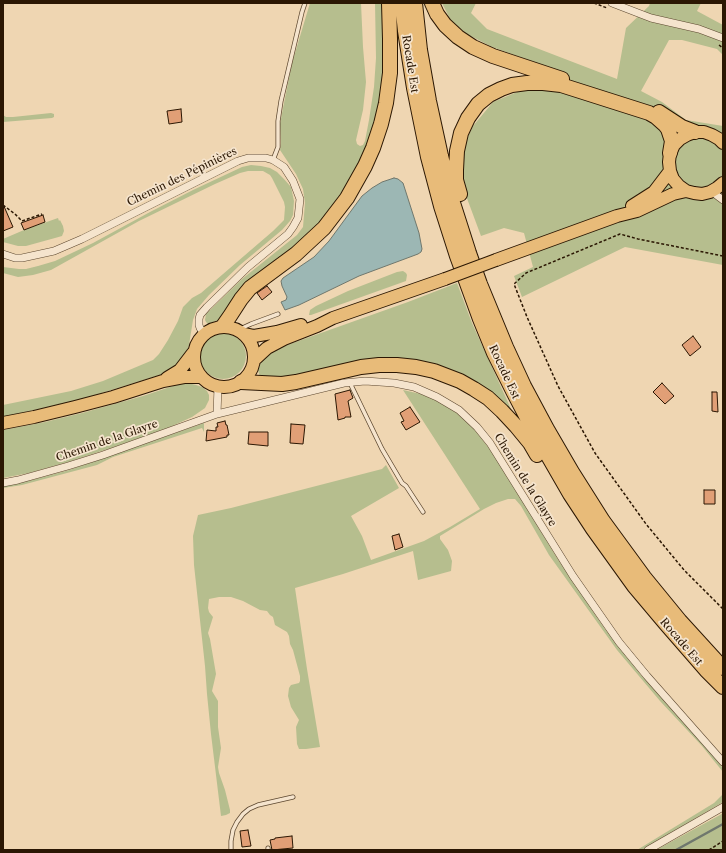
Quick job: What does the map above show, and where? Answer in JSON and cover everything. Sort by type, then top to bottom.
[{"type":"highway","points":[[223,326],[250,288],[296,254],[324,228],[347,198],[365,166],[381,124],[386,103],[390,73],[389,3]]},
{"type":"highway","name":"Rocade Est","points":[[402,3],[414,88],[428,157],[441,206],[457,256],[494,353],[552,464],[593,529],[634,586],[706,670],[723,687]]},
{"type":"highway","name":"Rocade Est","points":[[415,3],[420,50],[440,156],[462,232],[480,284],[506,348],[547,429],[603,522],[644,577],[680,621],[723,668]]},
{"type":"highway","points":[[432,3],[437,14],[445,25],[458,37],[473,47],[493,56],[655,110],[682,127],[695,132]]},
{"type":"highway","points":[[462,232],[466,220],[456,180],[457,151],[461,133],[468,118],[478,104],[489,95],[501,89],[512,85],[527,83],[561,85],[649,113],[665,125],[672,141],[670,153]]},
{"type":"highway","points":[[241,382],[282,384],[360,367],[379,365],[416,367],[447,375],[488,398],[502,411],[530,443],[554,482],[570,494]]},
{"type":"main road","points":[[723,143],[712,134],[695,132],[680,139],[670,153],[669,162],[673,179],[686,191],[702,194],[710,192],[723,183]]},
{"type":"main road","points":[[617,216],[654,192],[670,171]]},
{"type":"main road","points":[[254,360],[267,348],[333,318],[617,216],[637,211],[673,194],[686,191]]},
{"type":"main road","points":[[163,381],[180,370],[193,353],[199,339],[210,329],[223,326],[231,327],[254,336],[269,334],[314,321],[333,318]]},
{"type":"main road","points":[[193,353],[196,370],[201,377],[209,383],[226,387],[241,382],[252,369],[254,360],[254,351],[252,346],[242,332]]},
{"type":"main road","points":[[3,423],[75,407],[163,381],[184,377],[201,377]]},
{"type":"street","points":[[612,3],[651,18],[699,29],[723,38]]},
{"type":"street","name":"Chemin des Pépinières","points":[[3,254],[15,258],[22,258],[54,251],[82,239],[238,161],[248,158],[266,158],[273,160]]},
{"type":"street","points":[[204,333],[199,324],[200,315],[248,267],[288,234],[294,227],[298,218],[300,199],[293,181],[284,168],[273,160]]},
{"type":"street","points":[[710,192],[723,200]]},
{"type":"street","name":"Chemin de la Glayre","points":[[3,483],[96,457],[217,414],[349,382],[365,381],[394,383],[419,389],[437,396],[452,405],[472,422],[490,443],[555,549],[607,626],[647,676],[723,762]]},
{"type":"street","points":[[217,414],[218,386]]},
{"type":"street","points":[[648,850],[723,807]]},
{"type":"lane","points":[[273,160],[278,147],[278,121],[281,101],[305,3]]},
{"type":"lane","points":[[242,332],[251,324],[278,314]]},
{"type":"lane","points":[[349,382],[386,455],[402,483],[406,486],[423,512]]},
{"type":"lane","points":[[231,850],[233,830],[243,814],[249,809],[258,805],[293,797]]},
{"type":"path","points":[[3,205],[22,221],[42,214]]},
{"type":"path","points":[[723,256],[620,234],[526,272],[514,284],[526,317],[558,386],[596,452],[646,524],[684,570],[723,609]]},
{"type":"path","points":[[709,850],[723,841]]},
{"type":"green space","points":[[310,3],[361,3],[366,82],[363,110],[356,140],[357,144],[360,146],[363,145],[365,141],[374,87],[376,58],[375,3],[383,3],[384,43],[382,83],[379,107],[369,141],[348,185],[326,216],[221,319],[208,324],[205,320],[206,314],[242,279],[297,235],[303,227],[305,203],[303,189],[296,174],[280,150],[280,124],[292,63]]},
{"type":"green space","points":[[442,3],[476,3],[471,13],[487,29],[617,79],[626,28],[649,6],[650,3],[701,3],[697,11],[723,25],[723,55],[717,49],[682,40],[669,40],[641,91],[662,102],[686,120],[723,126],[723,265],[625,247],[522,297],[514,276],[533,267],[524,233],[504,228],[481,236],[465,193],[461,152],[473,126],[493,102],[522,90],[551,68],[492,47],[467,34],[451,21]]},
{"type":"green space","points":[[51,113],[54,114],[54,117],[52,118],[3,122],[3,115],[6,117],[13,117]]},
{"type":"green space","points":[[251,165],[270,168],[277,172],[291,187],[294,201],[293,215],[282,230],[240,265],[209,295],[197,309],[185,356],[172,369],[163,374],[79,400],[3,417],[3,405],[71,391],[103,381],[153,360],[168,340],[178,321],[183,307],[284,220],[284,202],[270,175],[263,171],[248,171],[215,184],[139,221],[51,270],[18,277],[3,273],[3,267],[26,269],[55,261],[93,243],[193,190],[242,167]]},
{"type":"green space","points":[[58,218],[63,226],[64,231],[62,236],[26,246],[18,246],[3,242],[3,239]]},
{"type":"green space","points":[[403,271],[407,275],[406,281],[309,315],[310,310],[316,306],[348,291]]},
{"type":"green space","points":[[457,283],[472,323],[511,409],[509,411],[440,367],[292,377],[261,378],[259,374],[258,370],[261,362],[266,356],[276,349]]},
{"type":"green space","points":[[223,333],[236,337],[242,343],[246,356],[242,369],[236,375],[223,379],[210,375],[204,369],[200,356],[204,343],[210,337]]},
{"type":"green space","points":[[182,383],[202,387],[209,395],[209,400],[205,408],[192,417],[168,428],[68,462],[29,473],[3,478],[3,430],[82,413],[143,396]]},
{"type":"green space","points":[[403,390],[421,394],[442,403],[457,413],[475,430],[492,452],[559,561],[605,629],[641,675],[723,768],[723,772],[702,746],[660,701],[617,650],[549,555],[521,506],[515,499],[508,499],[484,509],[440,536],[440,539],[448,550],[452,561],[451,571],[418,580],[413,551],[295,588],[320,747],[299,749],[297,744],[296,727],[299,720],[291,707],[288,696],[289,688],[291,685],[299,683],[300,676],[287,632],[275,625],[273,617],[267,611],[260,610],[243,601],[231,597],[209,599],[208,608],[213,617],[208,633],[216,674],[212,691],[218,701],[218,727],[221,748],[218,767],[230,810],[230,813],[221,816],[194,565],[193,536],[198,515],[231,508],[382,469],[386,465],[399,488],[351,516],[362,536],[371,560],[424,541],[480,509]]},
{"type":"green space","points":[[204,423],[204,432],[202,428],[113,457],[97,465],[22,485],[3,488],[3,485],[32,480],[69,470]]},
{"type":"green space","points":[[723,794],[723,802],[642,850],[637,850],[714,803]]},
{"type":"green space","points":[[723,813],[723,850],[656,850],[720,815]]},
{"type":"water","points":[[394,178],[403,183],[419,233],[422,249],[421,252],[359,276],[299,305],[285,310],[281,302],[286,300],[287,297],[282,286],[281,281],[283,278],[314,257],[329,241],[362,196],[382,182]]},
{"type":"building","points":[[181,109],[182,122],[169,124],[167,111]]},
{"type":"building","points":[[3,204],[13,227],[3,231]]},
{"type":"building","points":[[43,215],[45,222],[24,230],[21,223]]},
{"type":"building","points":[[267,286],[272,292],[262,300],[257,293]]},
{"type":"building","points":[[693,336],[701,347],[690,356],[682,345]]},
{"type":"building","points":[[662,383],[674,396],[665,404],[653,392]]},
{"type":"building","points":[[350,390],[353,398],[348,401],[351,417],[345,417],[338,420],[335,394]]},
{"type":"building","points":[[712,392],[717,392],[718,412],[712,411]]},
{"type":"building","points":[[410,407],[420,422],[406,430],[401,422],[404,421],[400,413]]},
{"type":"building","points":[[225,421],[229,435],[227,435],[227,437],[206,441],[207,430],[216,431],[216,427],[218,427],[217,423]]},
{"type":"building","points":[[291,424],[305,425],[303,444],[290,443]]},
{"type":"building","points":[[249,432],[268,432],[268,446],[248,444]]},
{"type":"building","points":[[704,490],[715,490],[715,504],[704,504]]},
{"type":"building","points":[[399,534],[403,547],[395,550],[392,536]]},
{"type":"building","points":[[248,830],[251,846],[242,847],[240,831]]},
{"type":"building","points":[[292,836],[293,848],[272,850],[270,840]]},
{"type":"waterway","points":[[676,850],[723,824]]}]
